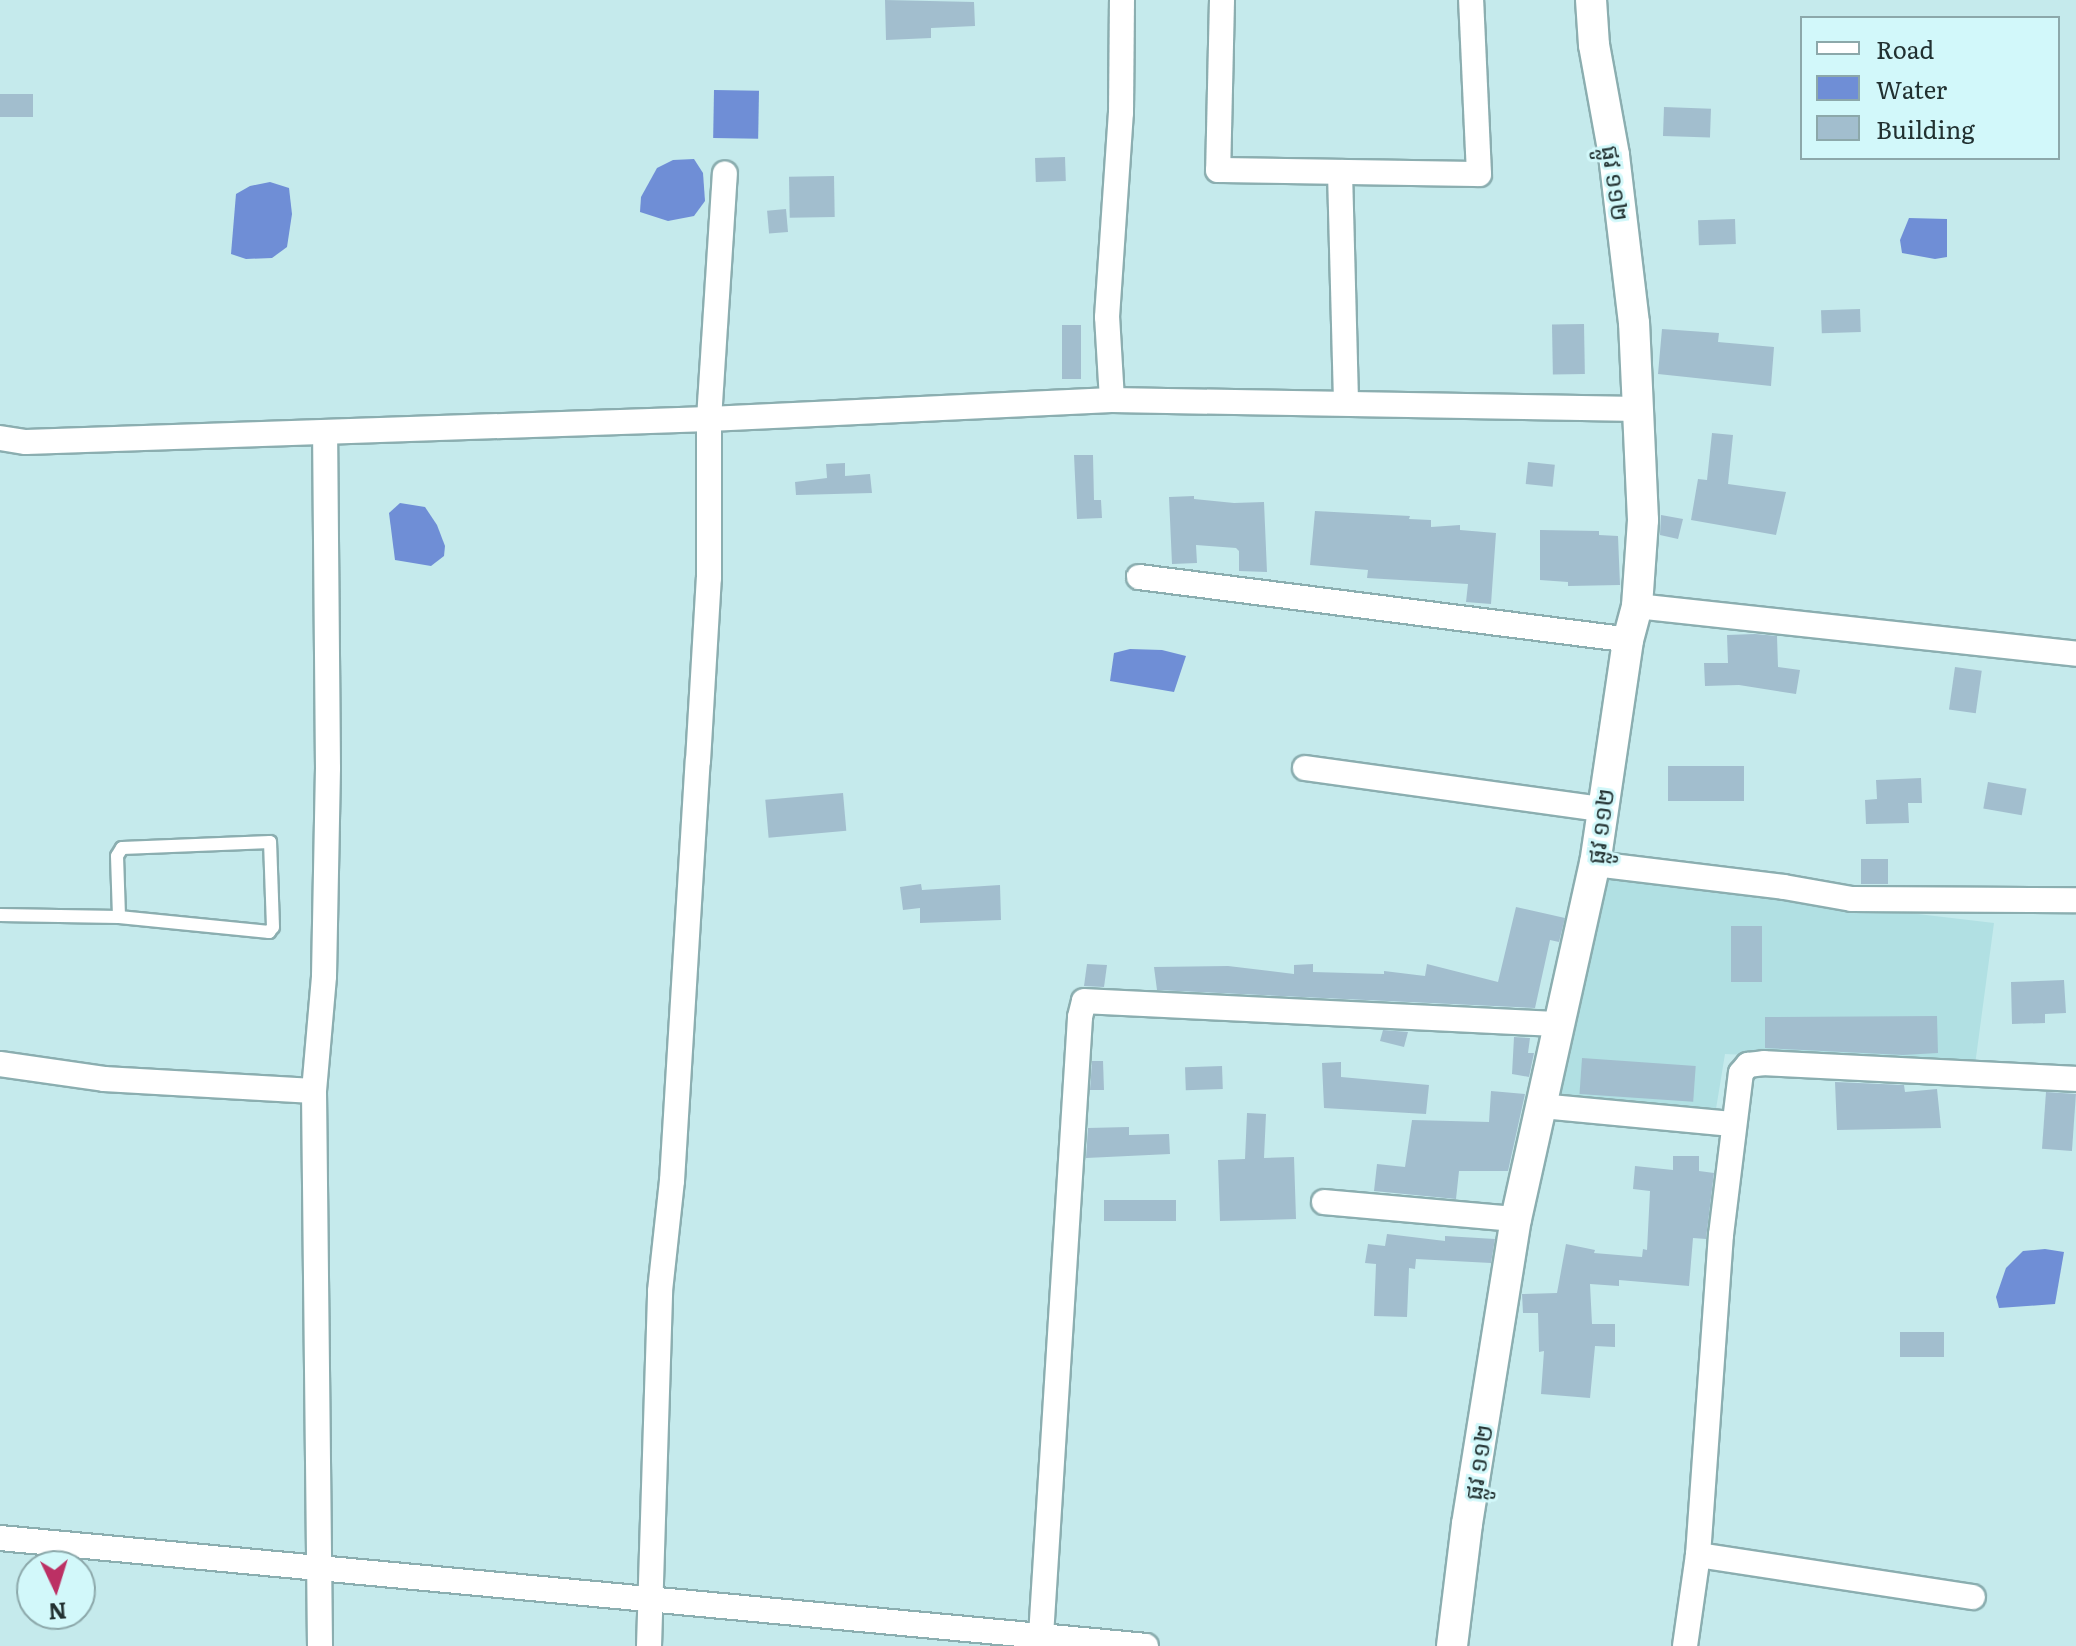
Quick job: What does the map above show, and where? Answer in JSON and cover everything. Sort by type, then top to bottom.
[{"type":"street","points":[[1112,400],[1107,317],[1121,113],[1122,0]]},
{"type":"street","points":[[1222,0],[1218,170],[1479,174],[1471,0]]},
{"type":"street","name":"ផ្លូវ ១១២","points":[[1452,1646],[1516,1219],[1595,864],[1628,640],[1637,606],[1643,520],[1634,323],[1614,155],[1594,45],[1591,0]]},
{"type":"street","points":[[1340,172],[1346,403]]},
{"type":"street","points":[[649,1646],[660,1291],[673,1165],[709,578],[709,419],[725,174]]},
{"type":"street","points":[[0,438],[26,442],[709,419],[1112,400],[1639,409]]},
{"type":"street","points":[[320,1646],[314,1091],[324,976],[328,768],[325,432]]},
{"type":"street","points":[[0,452],[26,442]]},
{"type":"street","points":[[1139,577],[1628,640]]},
{"type":"street","points":[[1637,606],[2076,654]]},
{"type":"street","points":[[1305,768],[1601,809]]},
{"type":"street","points":[[1595,864],[1784,887],[1852,899],[2076,900]]},
{"type":"street","points":[[1041,1636],[1080,1017],[1084,1001],[1559,1024]]},
{"type":"street","points":[[0,1064],[104,1079],[314,1091]]},
{"type":"street","points":[[1685,1646],[1698,1555],[1721,1235],[1741,1073],[1748,1065],[2076,1079]]},
{"type":"street","points":[[1541,1106],[1733,1124]]},
{"type":"street","points":[[1324,1202],[1516,1219]]},
{"type":"street","points":[[0,1538],[1146,1646]]},
{"type":"street","points":[[1698,1555],[1973,1597]]},
{"type":"lane","points":[[0,915],[119,917],[273,930],[269,840],[122,848],[117,856],[119,917]]},
{"type":"shaded area","points":[[1596,876],[1994,923],[1975,1065],[1725,1054],[1715,1115],[1557,1101]]},
{"type":"water","points":[[714,90],[759,91],[758,139],[713,138]]},
{"type":"water","points":[[694,159],[703,173],[705,201],[694,216],[668,221],[640,212],[641,197],[657,168],[673,160]]},
{"type":"water","points":[[270,182],[289,188],[292,214],[287,247],[272,258],[246,259],[231,254],[236,194],[250,186]]},
{"type":"water","points":[[1909,218],[1947,219],[1947,257],[1935,259],[1902,253],[1900,240]]},
{"type":"water","points":[[400,503],[425,507],[437,525],[445,546],[444,556],[431,566],[395,560],[389,513]]},
{"type":"water","points":[[1130,649],[1162,650],[1186,656],[1174,692],[1110,681],[1114,653]]},
{"type":"water","points":[[2045,1249],[2064,1252],[2055,1304],[1999,1308],[1996,1297],[2006,1268],[2023,1251]]},
{"type":"building","points":[[885,0],[974,2],[975,26],[931,28],[931,38],[886,40]]},
{"type":"building","points":[[0,94],[33,94],[33,117],[0,117]]},
{"type":"building","points":[[1664,107],[1711,109],[1710,138],[1663,136]]},
{"type":"building","points":[[1065,157],[1066,181],[1036,182],[1035,158]]},
{"type":"building","points":[[834,176],[835,217],[790,218],[789,177]]},
{"type":"building","points":[[786,209],[788,232],[769,234],[767,211]]},
{"type":"building","points":[[1735,219],[1736,244],[1699,245],[1698,220]]},
{"type":"building","points":[[1860,309],[1861,332],[1822,333],[1821,310]]},
{"type":"building","points":[[1584,324],[1585,374],[1553,375],[1552,325]]},
{"type":"building","points":[[1062,325],[1081,325],[1081,379],[1062,379]]},
{"type":"building","points":[[1662,329],[1719,333],[1718,342],[1774,347],[1771,386],[1658,374]]},
{"type":"building","points":[[1712,433],[1733,435],[1728,484],[1786,492],[1776,535],[1691,520],[1698,479],[1707,480]]},
{"type":"building","points":[[1074,455],[1093,455],[1094,500],[1101,500],[1102,518],[1077,519]]},
{"type":"building","points":[[1528,462],[1555,465],[1553,487],[1526,484]]},
{"type":"building","points":[[845,463],[845,476],[870,474],[872,493],[796,495],[795,482],[827,478],[826,464]]},
{"type":"building","points":[[1194,496],[1194,499],[1234,503],[1264,502],[1267,572],[1239,571],[1239,551],[1236,548],[1196,545],[1197,563],[1172,564],[1169,497]]},
{"type":"building","points":[[1315,511],[1410,516],[1409,519],[1431,520],[1431,527],[1460,525],[1460,530],[1496,533],[1491,604],[1466,602],[1468,584],[1367,578],[1368,570],[1310,565]]},
{"type":"building","points":[[1661,515],[1683,519],[1678,539],[1660,535]]},
{"type":"building","points":[[1540,530],[1599,531],[1599,535],[1618,536],[1620,585],[1568,586],[1568,582],[1540,580]]},
{"type":"building","points":[[1727,635],[1777,636],[1778,667],[1800,670],[1796,694],[1739,685],[1705,686],[1704,663],[1728,663]]},
{"type":"building","points":[[1955,667],[1982,671],[1976,713],[1949,710]]},
{"type":"building","points":[[1668,766],[1744,766],[1744,801],[1668,801]]},
{"type":"building","points":[[1921,778],[1922,803],[1908,803],[1909,823],[1866,824],[1865,800],[1877,799],[1876,780]]},
{"type":"building","points":[[1988,782],[2026,789],[2022,815],[1983,809]]},
{"type":"building","points":[[843,793],[846,831],[769,838],[765,800]]},
{"type":"building","points":[[1861,859],[1888,859],[1888,884],[1861,884]]},
{"type":"building","points":[[921,884],[922,890],[1000,885],[1001,920],[920,923],[920,908],[903,910],[900,887]]},
{"type":"building","points":[[1516,907],[1565,918],[1559,942],[1550,940],[1535,1008],[1157,990],[1154,967],[1228,966],[1294,974],[1294,965],[1313,964],[1313,972],[1384,974],[1384,971],[1425,976],[1427,964],[1498,982]]},
{"type":"building","points":[[1731,926],[1762,926],[1762,982],[1731,982]]},
{"type":"building","points":[[1087,964],[1107,965],[1104,987],[1084,986]]},
{"type":"building","points":[[2064,980],[2066,1013],[2045,1014],[2045,1023],[2012,1024],[2011,982]]},
{"type":"building","points":[[1937,1016],[1938,1053],[1903,1055],[1765,1048],[1765,1017]]},
{"type":"building","points":[[1383,1030],[1408,1032],[1404,1047],[1380,1041]]},
{"type":"building","points":[[1514,1037],[1530,1038],[1528,1053],[1534,1053],[1529,1077],[1512,1074]]},
{"type":"building","points":[[1582,1058],[1696,1066],[1693,1102],[1579,1094]]},
{"type":"building","points":[[1092,1061],[1103,1061],[1104,1090],[1090,1090]]},
{"type":"building","points":[[1341,1062],[1341,1077],[1429,1085],[1426,1114],[1324,1108],[1322,1063]]},
{"type":"building","points":[[1222,1066],[1223,1089],[1186,1090],[1185,1067]]},
{"type":"building","points":[[1835,1082],[1904,1085],[1905,1092],[1937,1089],[1941,1128],[1837,1130]]},
{"type":"building","points":[[1491,1091],[1525,1094],[1508,1171],[1459,1171],[1456,1199],[1374,1191],[1377,1164],[1405,1167],[1412,1120],[1489,1122]]},
{"type":"building","points":[[2046,1092],[2076,1094],[2072,1151],[2042,1149]]},
{"type":"building","points":[[1247,1113],[1266,1114],[1264,1158],[1294,1157],[1296,1219],[1220,1221],[1218,1160],[1245,1159]]},
{"type":"building","points":[[1129,1127],[1129,1135],[1169,1134],[1170,1154],[1086,1158],[1088,1128]]},
{"type":"building","points":[[1673,1156],[1699,1156],[1699,1171],[1714,1173],[1706,1239],[1693,1238],[1689,1286],[1619,1280],[1619,1286],[1590,1284],[1592,1324],[1615,1324],[1615,1347],[1595,1346],[1590,1398],[1541,1394],[1544,1351],[1539,1352],[1538,1313],[1523,1313],[1522,1294],[1557,1293],[1566,1244],[1595,1250],[1594,1253],[1642,1257],[1643,1249],[1647,1250],[1650,1191],[1633,1189],[1635,1166],[1673,1170]]},
{"type":"building","points":[[1104,1200],[1176,1200],[1176,1221],[1104,1221]]},
{"type":"building","points":[[1387,1234],[1445,1241],[1445,1236],[1495,1239],[1491,1263],[1416,1259],[1415,1269],[1409,1268],[1407,1317],[1374,1316],[1376,1264],[1365,1263],[1368,1244],[1385,1246]]},
{"type":"building","points":[[1900,1332],[1944,1332],[1944,1357],[1900,1357]]}]
